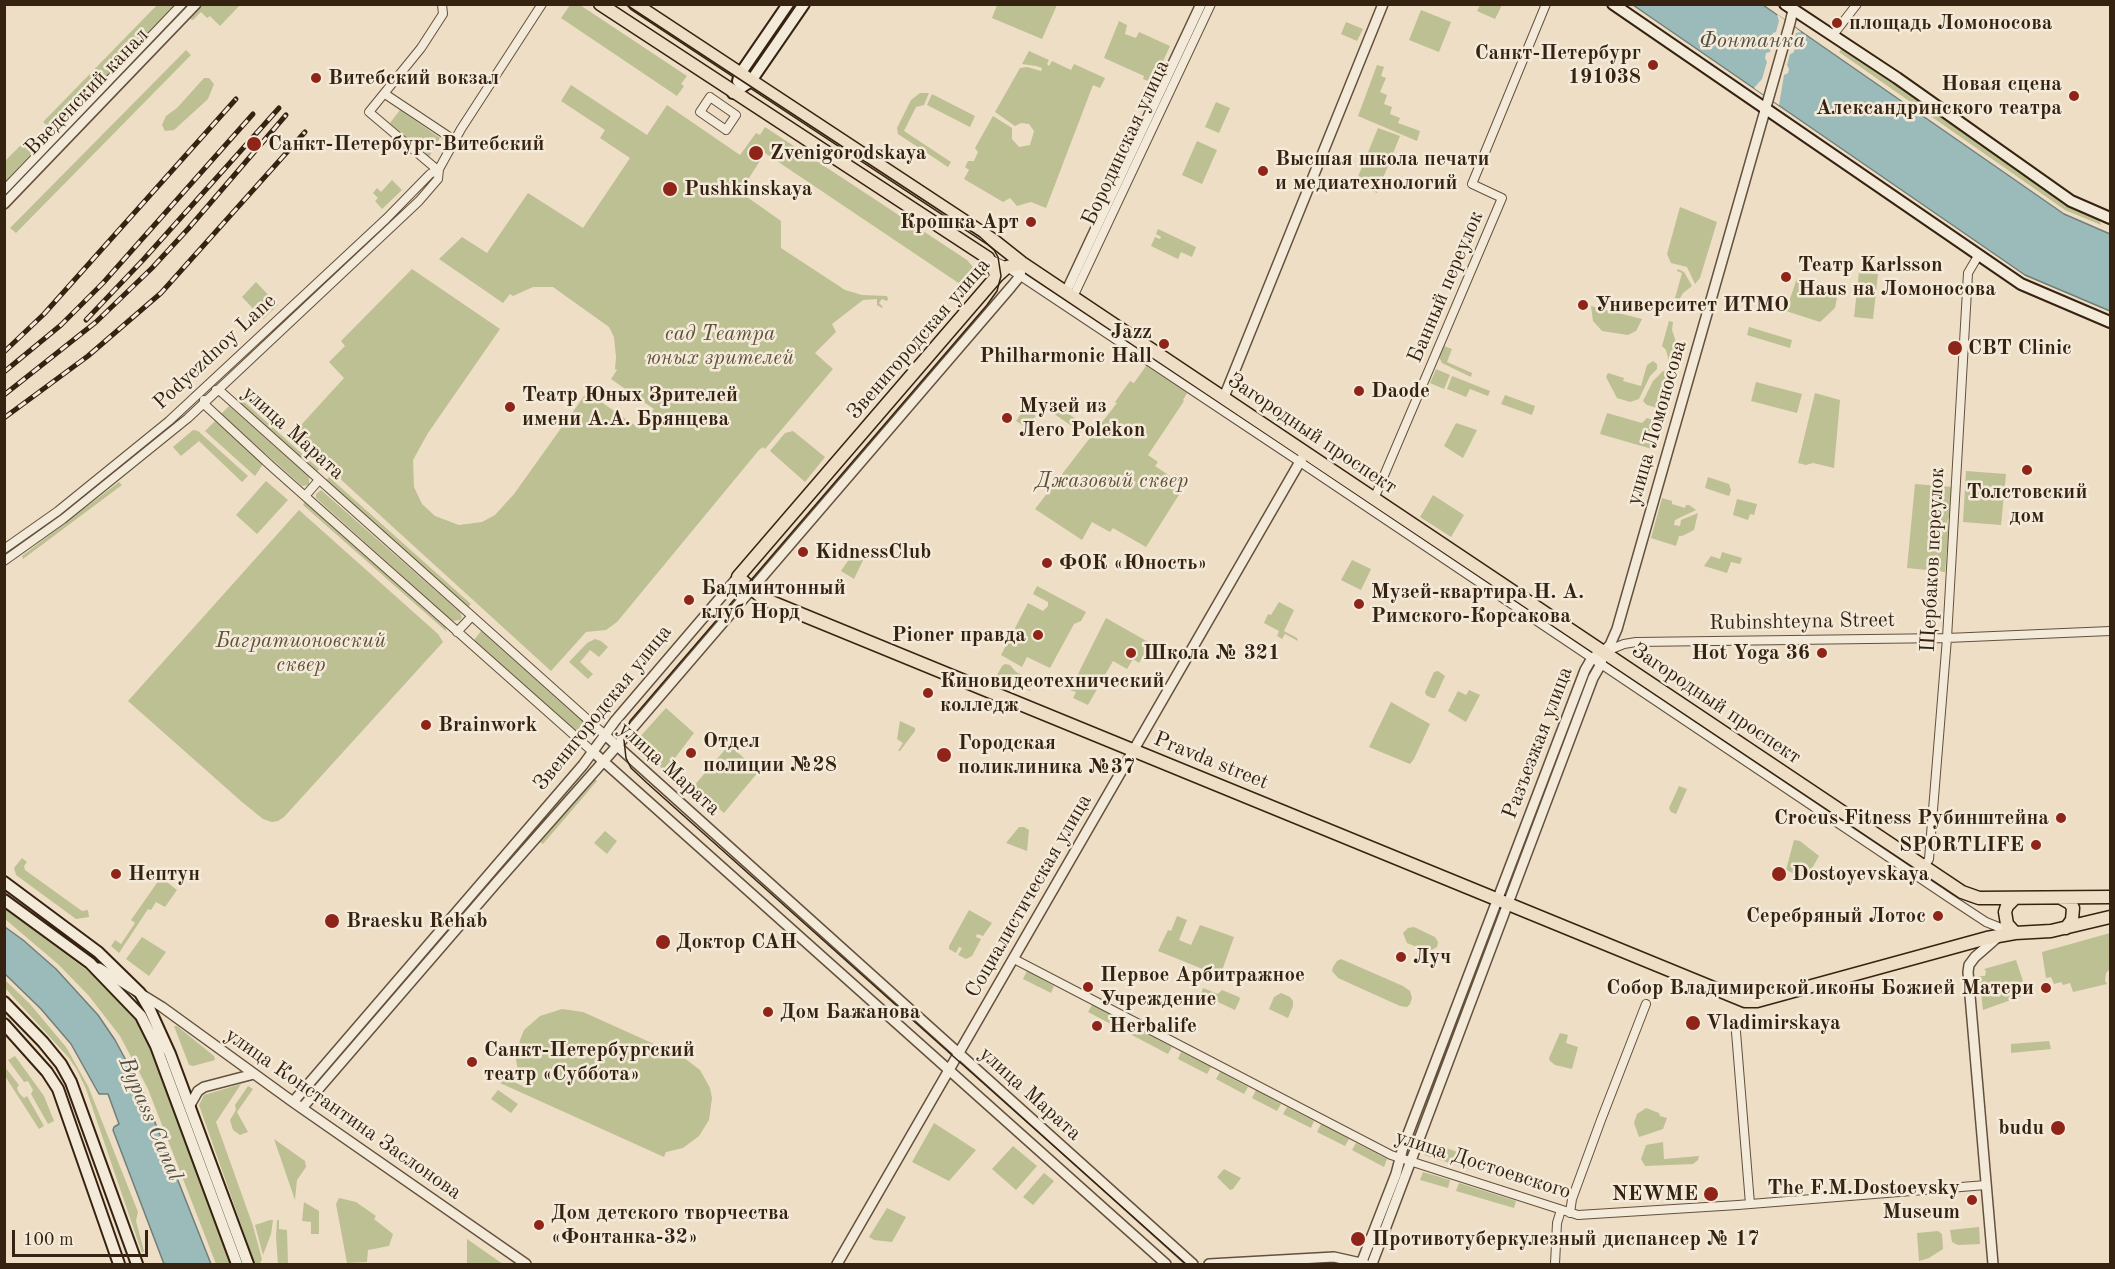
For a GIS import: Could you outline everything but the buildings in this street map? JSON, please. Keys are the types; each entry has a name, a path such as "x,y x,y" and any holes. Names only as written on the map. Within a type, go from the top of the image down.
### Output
{"main road":[{"path":"600,4 988,258 1002,271"},
{"name":"Загородный проспект","path":"635,4 993,240 1021,270 1069,295 1224,397 1303,457 1374,499 1599,658 1924,867 1964,900"},
{"path":"746,77 788,4"},
{"path":"734,93 804,4"},
{"path":"1613,4 1766,102 1978,256 2021,284 2110,322"},
{"path":"1789,6 2071,201 2110,218"},
{"name":"Звенигородская улица","path":"738,577 1002,271 1021,270"},
{"name":"Pravda street","path":"738,577 764,599 1750,1002 1999,936 2066,928 2110,917"},
{"path":"4,882 98,952 140,993 161,1033 190,1105 248,1264"},
{"path":"2061,897 2073,908 2072,920 2066,928"},
{"path":"1964,900 2110,897"},
{"path":"2015,898 2007,906 2005,912 2007,924 2015,933"},
{"path":"4,900 90,963 132,1006 152,1036 237,1264"},
{"path":"4,1002 43,1042 61,1064 71,1082 136,1264"},
{"path":"4,1024 47,1072 58,1089 119,1264"}],"street":[{"name":"Введенский канал","path":"4,190 182,4"},
{"name":"Введенский канал","path":"4,204 196,4"},
{"path":"436,168 369,112 406,68 443,14 442,4"},
{"name":"Podyezdnoy Lane","path":"4,549 58,511 169,421 395,210 436,168 542,4"},
{"name":"Бородинская улица","path":"1069,295 1202,4"},
{"name":"Бородинская улица","path":"1069,295 1211,4"},
{"path":"1224,397 1383,4"},
{"name":"Банный переулок","path":"1374,499 1502,198 1472,184 1546,4"},
{"path":"1833,35 1857,4"},
{"name":"улица Ломоносова","path":"1599,658 1610,645 1617,629 1790,23 1789,6"},
{"path":"724,107 734,93"},
{"path":"385,94 454,140"},
{"path":"710,97 724,107 736,115 726,130 700,112 710,97"},
{"name":"Podyezdnoy Lane","path":"4,561 73,512 204,404 419,201 438,179 436,168"},
{"name":"Щербаков переулок","path":"1924,867 1929,859 1947,638 1968,273 1978,256"},
{"name":"Загородный проспект","path":"1021,270 1964,900"},
{"name":"Звенигородская улица","path":"302,1108 617,746 1021,270"},
{"path":"203,390 204,404"},
{"name":"улица Марата","path":"203,390 219,390 1193,1264"},
{"name":"улица Марата","path":"204,404 1166,1264"},
{"name":"Социалистическая улица","path":"837,1264 1303,457"},
{"path":"305,496 319,480"},
{"name":"Звенигородская улица","path":"293,1102 562,790 604,735 738,577"},
{"path":"458,632 472,616"},
{"name":"Rubinshteyna Street","path":"1599,658 1624,644 1636,642 1947,638 2110,631"},
{"name":"Разъезжая улица","path":"1365,1264 1400,1159 1593,678 1599,658"},
{"path":"1964,900 1986,922 2015,933"},
{"name":"Разъезжая улица","path":"1365,1264 1411,1162 1503,902"},
{"path":"1993,1264 1968,972 1969,965 1975,957 1999,936"},
{"name":"улица Достоевского","path":"1014,959 1400,1159 1570,1213 1592,1215 1986,1185"},
{"name":"улица Константина Заслонова","path":"90,963 140,993 526,1264"},
{"path":"1570,1213 1572,1199 1646,1005"},
{"path":"1736,1032 1750,1204"},
{"path":"190,1105 198,1091 204,1087 254,1074"},
{"path":"1555,1264 1557,1223 1561,1210"},
{"path":"1209,1264 1334,1257 1365,1264"}],"green space":[{"path":"204,4 240,5 220,26 210,16 207,18 201,12 193,20 190,19"},
{"path":"997,4 1057,5 1042,39 992,18"},
{"path":"1480,4 1502,5 1495,19 1477,11"},
{"path":"157,5 175,5 53,131 43,122"},
{"path":"570,5 580,5 687,76 677,96 561,18"},
{"path":"1421,10 1451,22 1439,52 1409,40"},
{"path":"1119,21 1127,25 1125,34 1136,38 1139,32 1170,46 1153,83 1143,79 1144,76 1104,58"},
{"path":"1346,22 1363,29 1357,41 1341,34"},
{"path":"1842,48 2068,206 2099,219 2101,225 2065,210 1839,52"},
{"path":"186,50 191,55 16,233 10,228"},
{"path":"1029,51 1049,60 1047,64 1049,66 1052,61 1071,70 1074,64 1105,78 1100,88 1093,85 1046,208 1031,202 1017,206 1010,198 1003,202 964,179 969,170 965,167 968,161 974,161 978,152 975,148 993,116 1012,128 1012,139 1019,147 1030,145 1034,131 1029,124 1021,123 1015,126 995,112 1020,68 1027,67 1041,71 1042,68 1022,64"},
{"path":"1377,65 1384,67 1381,76 1386,78 1380,92 1387,95 1384,104 1392,107 1390,114 1400,118 1398,123 1420,131 1417,141 1358,116"},
{"path":"204,78 209,78 214,84 208,99 174,130 165,131 162,125 166,116 177,108"},
{"name":"сад Театра юных зрителей","path":"571,85 647,135 667,105 740,155 756,133 760,135 765,127 967,260 973,267 973,272 966,288 765,153 740,192 781,221 781,248 845,290 862,295 887,296 888,299 887,301 882,299 879,303 882,308 877,305 877,299 863,300 832,324 836,332 815,353 833,369 765,449 763,447 759,450 617,622 606,630 586,632 551,671 292,435 344,378 329,362 345,346 341,341 412,269 500,329 428,433 413,460 414,487 422,504 435,516 459,525 482,522 495,515 514,494 587,392 640,429 654,409 611,379 617,370 615,369 614,337 609,327 553,287 533,287 513,296 510,294 503,303 439,259 462,237 487,253 528,193 583,228 630,158 600,138 605,130 561,101"},
{"path":"920,93 929,93 924,105 916,107 904,131 951,162 948,167 898,134 897,128 911,100"},
{"path":"932,94 975,116 970,127 927,105"},
{"path":"1216,102 1230,108 1219,133 1205,127"},
{"path":"400,110 440,138 429,157 390,123"},
{"path":"1378,128 1400,136 1377,193 1355,184"},
{"path":"1197,141 1217,150 1202,184 1182,175"},
{"path":"24,142 34,151 5,182 5,161"},
{"path":"392,180 402,190 382,209 375,201 378,198 373,193 377,188 381,192"},
{"path":"1680,207 1717,222 1700,278 1695,284 1687,267 1671,263 1667,254"},
{"path":"1158,229 1196,247 1192,257 1181,252 1178,259 1151,246 1155,237 1160,239 1161,237 1156,234"},
{"path":"1678,269 1684,272 1692,286 1683,293 1679,300 1675,298 1682,273 1677,271"},
{"path":"1859,272 1878,274 1873,319 1854,317"},
{"path":"1797,278 1816,284 1816,287 1819,288 1819,285 1838,293 1835,308 1820,322 1786,311"},
{"path":"256,282 278,305 263,319 242,297"},
{"path":"1591,306 1642,319 1636,331 1628,335 1602,331 1593,321"},
{"path":"1669,321 1673,322 1672,330 1676,342 1681,347 1676,366 1670,365 1666,350 1662,346"},
{"path":"1749,327 1792,340 1790,348 1747,335"},
{"path":"1444,346 1452,349 1447,362 1472,373 1471,377 1442,363 1439,357"},
{"path":"1653,361 1657,364 1657,369 1650,376 1639,399 1630,402 1617,398 1606,377 1608,373 1624,378 1623,381 1641,386 1647,365"},
{"name":"Джазовый сквер","path":"1146,366 1187,393 1148,455 1158,462 1155,466 1173,478 1176,474 1187,482 1146,547 1113,528 1110,532 1092,522 1082,540 1035,509 1117,403 1115,402 1130,381 1134,383"},
{"path":"1436,369 1450,375 1444,389 1430,383"},
{"path":"1663,371 1672,373 1661,409 1647,405 1643,401 1653,381"},
{"path":"1452,376 1490,391 1488,396 1470,389 1466,397 1447,389"},
{"path":"1756,382 1802,394 1797,413 1751,401"},
{"path":"1815,393 1840,400 1834,468 1813,463 1806,465 1798,463"},
{"path":"1505,395 1535,406 1532,415 1501,404"},
{"path":"240,398 319,469 317,472 238,401"},
{"path":"1052,402 1083,424 1080,428 1076,429 1047,409"},
{"path":"229,406 309,477 309,485 302,486 221,414"},
{"path":"1025,408 1036,416 1033,419 1037,422 1031,430 1016,421"},
{"path":"1607,413 1642,423 1647,418 1660,422 1652,449 1600,434"},
{"path":"215,421 263,464 255,476 205,431"},
{"path":"1456,423 1477,430 1463,458 1444,446"},
{"path":"193,430 198,431 248,476 242,482 199,441 181,456 173,447"},
{"name":"сад Театра юных зрителей","path":"793,431 825,457 805,482 770,451 785,433"},
{"path":"1966,471 2006,474 2001,525 1963,522"},
{"path":"329,477 471,604 468,607 326,480"},
{"path":"1708,477 1729,484 1731,490 1729,496 1705,488"},
{"path":"266,481 288,500 257,534 236,515"},
{"path":"119,482 122,485 23,559 22,556"},
{"path":"1915,484 1952,487 1947,522 1949,527 1945,572 1907,568"},
{"path":"321,490 460,612 462,617 460,620 452,621 316,498 316,494"},
{"path":"1433,495 1464,515 1451,537 1420,517"},
{"path":"1662,498 1685,508 1689,505 1696,510 1675,520 1674,525 1680,526 1681,520 1698,513 1694,530 1679,536 1676,546 1651,538"},
{"path":"1737,499 1757,504 1754,515 1750,514 1748,520 1733,515"},
{"path":"305,502 445,627 447,632 303,505"},
{"name":"Багратионовский сквер","path":"299,510 438,634 443,642 284,817 272,822 263,819 242,802 128,701"},
{"path":"858,546 867,552 854,579 841,571"},
{"path":"1722,552 1742,558 1740,564 1731,562 1727,573 1704,566 1711,556 1720,559"},
{"path":"1352,560 1371,569 1361,590 1341,580"},
{"name":"Pioner правда","path":"1037,586 1086,612 1081,621 1074,624 1050,668 1027,657 1022,667 1001,655 1028,603 1043,611 1048,606 1048,602 1033,594"},
{"path":"1279,602 1294,610 1284,631 1297,638 1298,641 1285,634 1282,639 1277,636 1279,631 1264,623 1268,614 1271,615"},
{"path":"1106,618 1150,643 1139,663 1133,659 1127,669 1113,661 1088,705 1073,698 1076,692 1070,690"},
{"path":"481,631 588,726 580,735 474,640"},
{"path":"595,639 608,647 599,657 590,650 580,662 593,674 588,679 569,662 587,643"},
{"path":"1005,664 1034,680 1030,691 997,675"},
{"path":"1438,671 1445,676 1435,698 1432,698 1425,692 1434,672"},
{"path":"1469,690 1480,695 1466,722 1448,711 1458,691 1466,695"},
{"path":"1391,702 1430,724 1410,764 1369,747"},
{"path":"666,708 694,733 665,771 638,747 637,740"},
{"path":"900,721 915,728 915,731 898,751 903,743 897,739"},
{"path":"729,745 759,771 724,813 693,787"},
{"path":"595,779 597,781 543,844 540,842"},
{"path":"1679,786 1687,789 1676,814 1669,808"},
{"path":"1019,827 1029,830 1027,851 1006,843"},
{"path":"605,831 617,841 607,854 594,843"},
{"path":"1794,840 1800,841 1819,856 1806,879 1786,870"},
{"path":"22,858 27,862 24,866 25,870 82,911 88,910 89,917 76,919 16,875 14,868"},
{"path":"163,879 177,890 165,907 156,902 151,910 148,909 119,953 111,946 115,940 121,944 135,923 131,920 159,880"},
{"path":"5,909 92,974 128,1009 136,1020 151,1048 233,1264 216,1264 148,1089 120,1036 89,996 59,965 5,919"},
{"path":"969,910 992,923 983,936 977,934 976,937 981,939 972,956 966,959 958,955 962,948 959,947 956,953 949,949 949,946"},
{"path":"1177,916 1187,920 1179,940 1191,945 1200,925 1234,937 1220,976 1158,951 1168,930 1171,931"},
{"path":"1414,927 1435,937 1438,942 1437,947 1426,951 1407,943 1403,933 1408,928"},
{"path":"2110,933 2110,969 2106,973 2105,981 2107,984 2073,992 2070,983 2054,984 2051,977 2046,978 2042,952"},
{"path":"142,937 166,952 149,976 126,959"},
{"path":"1341,959 1403,986 1410,991 1412,998 1410,1004 1407,1007 1400,1006 1338,978 1332,971 1337,961"},
{"path":"2016,960 2024,984 2019,986 2022,996 1983,1010 1979,976 1985,976 1984,969"},
{"path":"1027,971 1054,986 1051,993 1023,979"},
{"path":"5,980 30,1004 66,1047 88,1086 138,1212 136,1221 144,1251 142,1253 86,1089 77,1070 69,1058 5,988"},
{"path":"1203,988 1218,994 1222,990 1239,997 1235,1010 1201,994"},
{"path":"1281,993 1293,1001 1288,1018 1269,1009 1274,997"},
{"path":"1092,1005 1172,1047 1168,1054 1088,1012"},
{"path":"562,1009 583,1012 683,1057 700,1070 710,1088 712,1098 709,1120 699,1136 683,1148 666,1152 664,1157 500,1083 503,1077 525,1087 516,1060 524,1030 540,1016"},
{"path":"174,1026 214,1056 215,1060 189,1065"},
{"path":"1560,1033 1568,1035 1566,1043 1578,1047 1572,1069 1555,1065 1549,1058"},
{"path":"2049,1041 2051,1049 2011,1053 2011,1044"},
{"path":"1181,1052 1211,1067 1207,1074 1178,1059"},
{"path":"15,1056 44,1096 54,1121 48,1124 31,1094 33,1090 28,1081 24,1082 8,1060"},
{"path":"4,1066 19,1085 17,1088 19,1093 24,1098 27,1096 44,1126 39,1129 5,1076"},
{"path":"1220,1072 1248,1087 1244,1094 1216,1079"},
{"path":"241,1084 216,1122 253,1226 262,1259 260,1264 255,1264 199,1105 204,1095"},
{"path":"248,1086 253,1089 237,1112 248,1132 240,1135 233,1130 230,1120 236,1110 235,1105"},
{"path":"498,1090 518,1104 511,1113 491,1099"},
{"path":"1256,1090 1281,1104 1277,1111 1252,1098"},
{"path":"1287,1107 1314,1121 1311,1128 1283,1114"},
{"path":"1646,1108 1667,1118 1663,1129 1639,1137 1634,1123 1637,1114"},
{"path":"934,1123 976,1150 949,1181 912,1162"},
{"path":"1321,1124 1349,1139 1345,1146 1317,1132"},
{"path":"274,1139 305,1161 306,1167 297,1180 295,1200"},
{"path":"1428,1141 1457,1152 1456,1157 1473,1163 1472,1170 1424,1155"},
{"path":"1663,1142 1664,1159 1699,1156 1698,1160 1693,1164 1645,1166 1641,1159 1646,1145"},
{"path":"1356,1143 1387,1159 1384,1167 1352,1150"},
{"path":"1013,1146 1037,1166 1016,1190 992,1169"},
{"path":"1224,1169 1241,1178 1233,1189 1230,1190 1217,1177"},
{"path":"1423,1172 1450,1180 1448,1188 1420,1180"},
{"path":"1044,1173 1054,1181 1033,1205 1023,1197"},
{"path":"1459,1183 1516,1201 1514,1208 1456,1191"},
{"path":"339,1198 356,1202 376,1216 374,1219 393,1234 389,1246 368,1250 367,1262 347,1263 336,1204"},
{"path":"304,1202 319,1211 319,1234 311,1234 311,1222 302,1221"},
{"path":"887,1208 906,1217 892,1242 874,1240 869,1237"},
{"path":"273,1220 271,1234 263,1255 255,1225"},
{"path":"277,1220 279,1220 279,1229 287,1230 288,1264 278,1264"},
{"path":"1979,1227 1980,1244 1958,1245 1952,1242 1950,1230"},
{"path":"1938,1231 1942,1234 1943,1249 1919,1261 1917,1233"},
{"path":"467,1239 500,1262 504,1264 467,1264"}],"water":[{"name":"Фонтанка","path":"1633,5 1763,5 2064,214 2110,234 2110,311 2025,275"},
{"name":"Bypass Canal","path":"5,927 56,969 98,1015 115,1040 143,1092 211,1264 164,1264 113,1130 119,1124 108,1094 99,1094 71,1044 41,1009 5,974"}],"pier":[{"path":"1777,14 1801,32 1796,33 1793,46 1795,49 1790,54 1787,65 1788,73 1784,75 1779,105 1754,88 1762,79 1767,62 1766,53 1770,52 1773,42 1771,38 1776,32 1779,21"}],"tram line":[{"path":"625,4 980,237 998,257 1001,276 997,291 987,305 630,721 624,740 626,758 631,768 647,783 1186,1264"}],"railway":[{"path":"4,352 44,314 236,99"},
{"path":"86,320 279,108"},
{"path":"4,372 61,325 103,283 253,114"},
{"path":"4,395 96,322 152,268 286,115"},
{"path":"4,418 88,356 161,293 305,132"}],"place":[{"name":"площадь Ломоносова","path":"1837,23"},
{"name":"Санкт-Петербург 191038","path":"1653,65"},
{"name":"Витебский вокзал","path":"316,78"},
{"name":"Новая сцена Александринского театра","path":"2074,96"},
{"name":"Санкт-Петербург-Витебский","path":"254,144"},
{"name":"Zvenigorodskaya","path":"756,153"},
{"name":"Высшая школа печати и медиатехнологий","path":"1263,171"},
{"name":"Pushkinskaya","path":"670,189"},
{"name":"Крошка Арт","path":"1031,222"},
{"name":"Театр Karlsson Haus на Ломоносова","path":"1786,277"},
{"name":"Университет ИТМО","path":"1583,305"},
{"name":"Jazz Philharmonic Hall","path":"1164,344"},
{"name":"CBT Clinic","path":"1955,348"},
{"name":"Daode","path":"1359,391"},
{"name":"Театр Юных Зрителей имени А.А. Брянцева","path":"510,407"},
{"name":"Музей из Лего Polekon","path":"1007,418"},
{"name":"Толстовский дом","path":"2027,470"},
{"name":"KidnessClub","path":"803,552"},
{"name":"ФОК «Юность»","path":"1047,563"},
{"name":"Бадминтонный клуб Норд","path":"689,600"},
{"name":"Музей-квартира Н. А. Римского-Корсакова","path":"1359,604"},
{"name":"Pioner правда","path":"1038,635"},
{"name":"Школа № 321","path":"1131,653"},
{"name":"Hot Yoga 36","path":"1822,653"},
{"name":"Киновидеотехнический колледж","path":"928,693"},
{"name":"Brainwork","path":"426,725"},
{"name":"Отдел полиции №28","path":"691,753"},
{"name":"Городская поликлиника №37","path":"944,755"},
{"name":"Crocus Fitness Рубинштейна","path":"2061,818"},
{"name":"SPORTLIFE","path":"2036,845"},
{"name":"Нептун","path":"116,874"},
{"name":"Dostoyevskaya","path":"1779,874"},
{"name":"Серебряный Лотос","path":"1938,916"},
{"name":"Braesku Rehab","path":"332,921"},
{"name":"Доктор САН","path":"663,942"},
{"name":"Луч","path":"1401,957"},
{"name":"Первое Арбитражное Учреждение","path":"1088,987"},
{"name":"Собор Владимирской иконы Божией Матери","path":"2046,988"},
{"name":"Дом Бажанова","path":"768,1012"},
{"name":"Vladimirskaya","path":"1693,1023"},
{"name":"Herbalife","path":"1097,1026"},
{"name":"Санкт-Петербургский театр «Суббота»","path":"472,1062"},
{"name":"budu","path":"2058,1128"},
{"name":"NEWME","path":"1711,1194"},
{"name":"The F.M.Dostoevsky Museum","path":"1972,1200"},
{"name":"Дом детского творчества «Фонтанка-32»","path":"539,1225"},
{"name":"Противотуберкулезный диспансер № 17","path":"1358,1239"}]}
